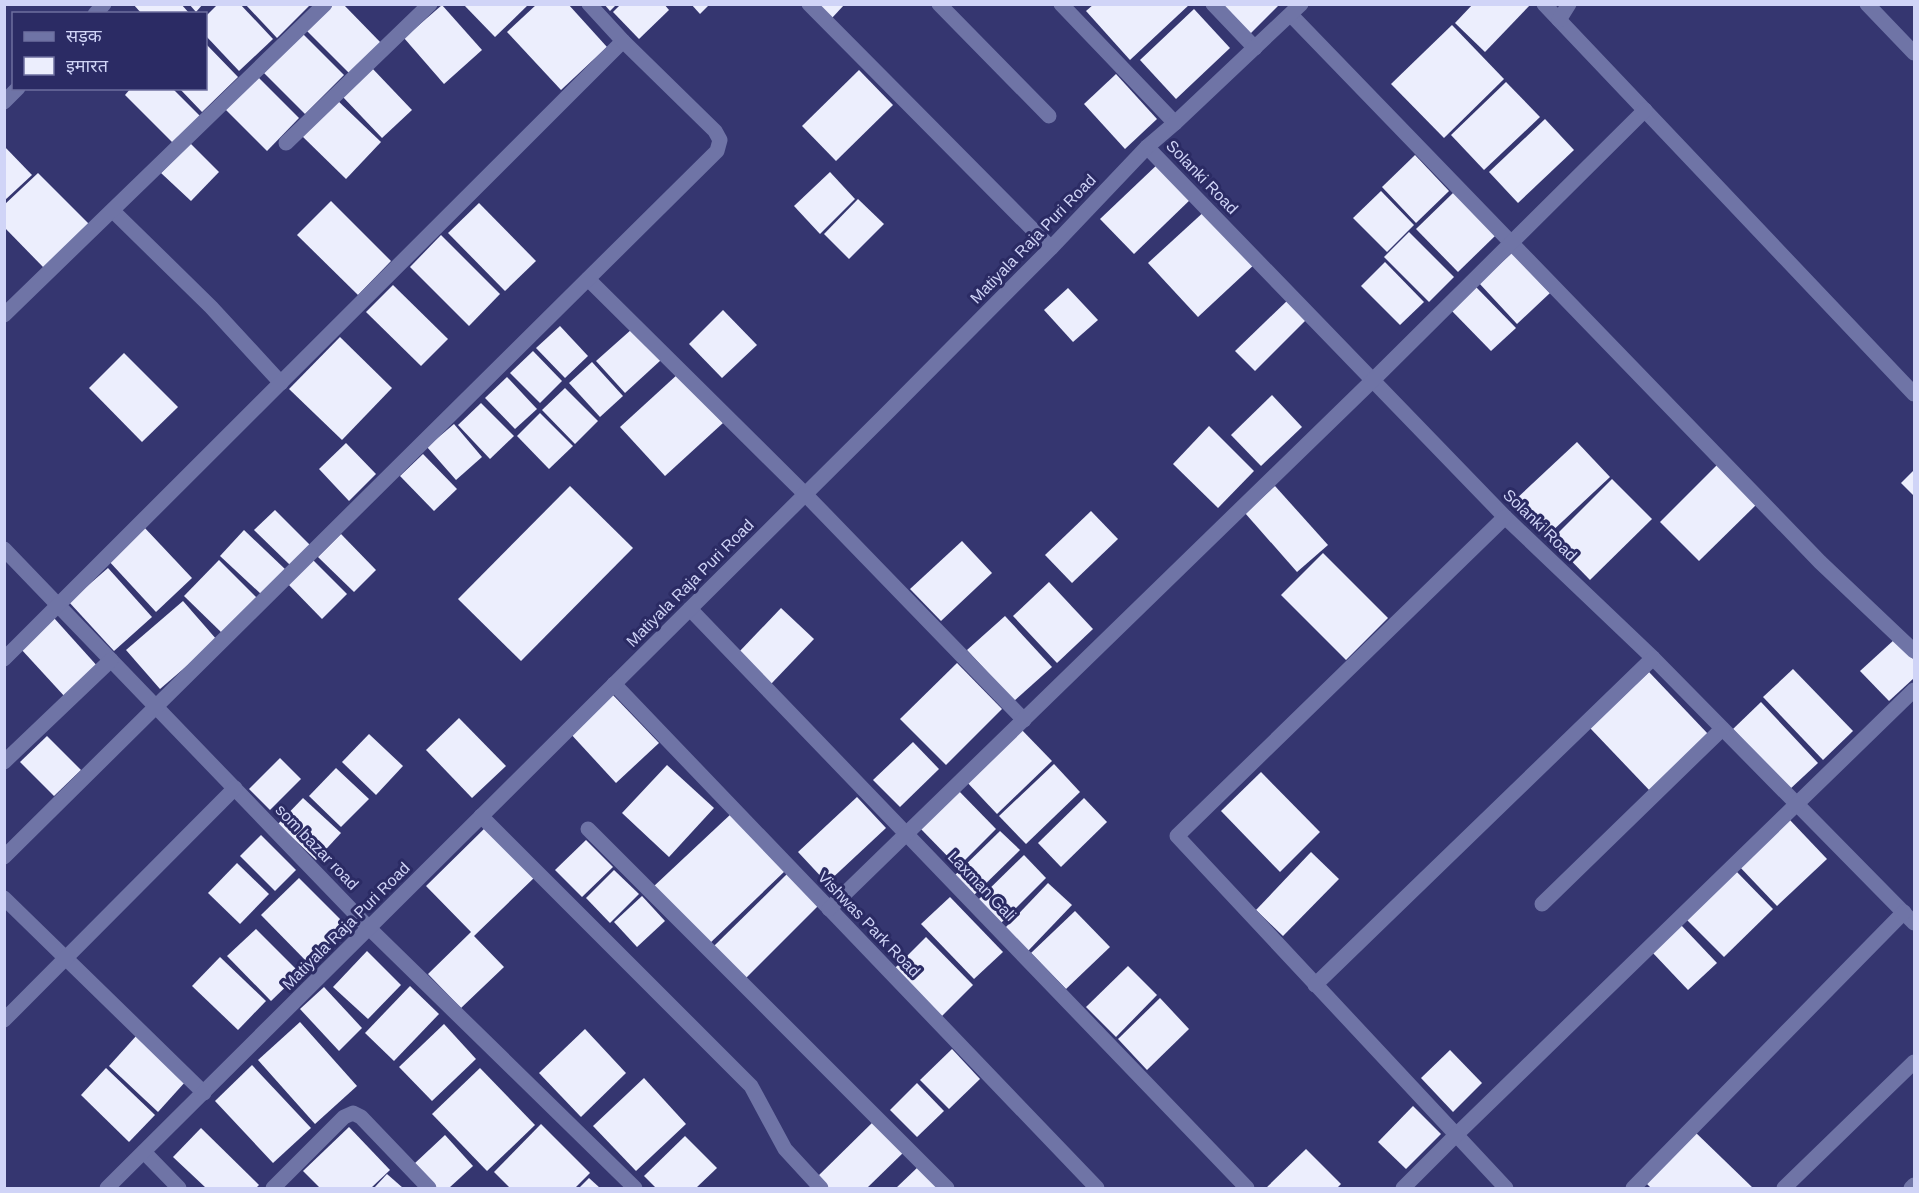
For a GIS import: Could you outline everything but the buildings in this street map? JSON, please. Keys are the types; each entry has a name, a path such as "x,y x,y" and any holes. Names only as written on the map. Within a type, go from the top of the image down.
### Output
{"street":[{"path":"4,315 326,4"},
{"path":"286,143 430,4"},
{"path":"4,857 717,151 720,140 715,130 623,41 589,4"},
{"path":"809,4 1051,248"},
{"path":"939,4 1049,116"},
{"path":"1061,4 1175,123"},
{"path":"1213,4 1255,48"},
{"path":"1544,4 1914,394"},
{"path":"1559,20 1569,4"},
{"path":"1867,4 1914,53"},
{"path":"1296,10 1511,243 1820,562 1914,651"},
{"name":"Matiyala Raja Puri Road","path":"107,1188 1051,248 1147,147 1296,10"},
{"path":"4,659 623,41"},
{"path":"4,102 16,90"},
{"path":"829,909 1373,380 1645,110"},
{"name":"Solanki Road","path":"1147,147 1505,517 1653,658 1910,917"},
{"path":"112,211 212,307 281,383"},
{"path":"588,279 805,494 1024,720"},
{"path":"1505,517 1177,837 1506,1188"},
{"name":"som bazar road","path":"4,549 369,928 635,1188"},
{"name":"Laxman Gali","path":"690,609 1247,1188"},
{"path":"1315,985 1653,658"},
{"path":"4,762 111,660"},
{"name":"Vishwas Park Road","path":"614,684 1097,1188"},
{"path":"1403,1188 1914,690"},
{"path":"1542,904 1722,729"},
{"path":"4,1020 235,788"},
{"path":"481,816 751,1086 785,1149 821,1188"},
{"path":"588,829 947,1188"},
{"path":"4,898 204,1093"},
{"path":"1633,1188 1910,917"},
{"path":"1784,1188 1914,1062"},
{"path":"273,1188 344,1117 353,1113 361,1116 429,1188"},
{"path":"144,1152 179,1188"},
{"path":"1911,1188 1914,1185"}]}
